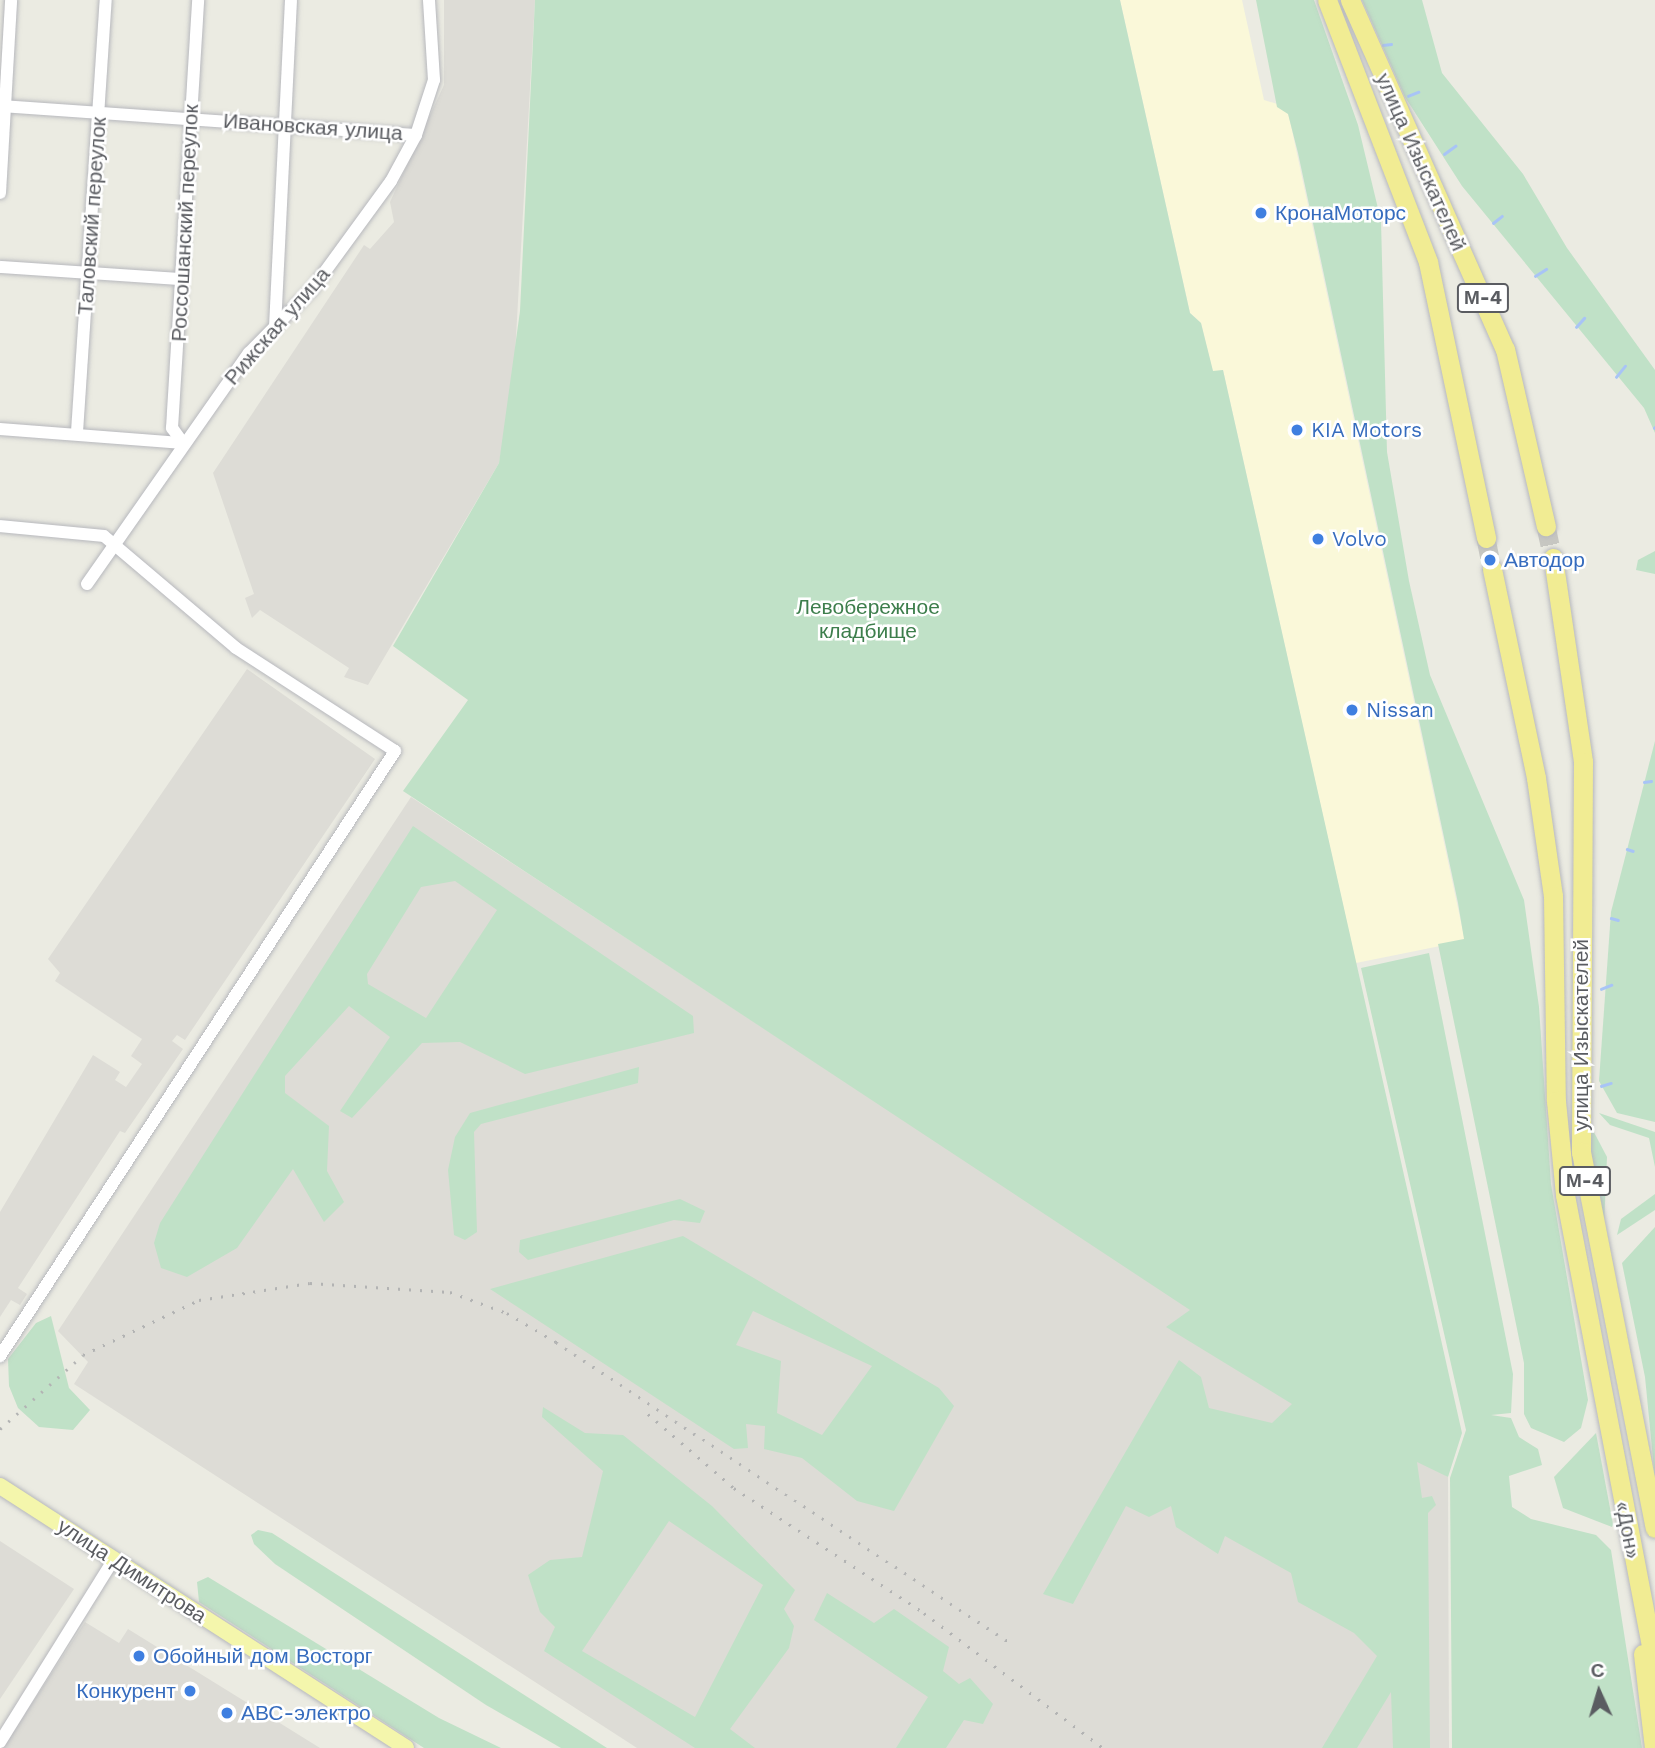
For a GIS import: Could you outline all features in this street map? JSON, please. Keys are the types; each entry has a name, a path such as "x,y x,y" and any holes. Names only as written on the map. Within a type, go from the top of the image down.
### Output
{"highway":[{"name":"улица Изыскателей","path":"1326,0 1428,262 1486,538"},
{"name":"улица Изыскателей","path":"1350,0 1505,349 1546,526"},
{"name":"улица Изыскателей","path":"1552,558 1584,795 1577,1001 1581,1152 1650,1508"},
{"name":"улица Изыскателей","path":"1492,569 1549,867 1561,1168 1609,1432"},
{"path":"1609,1432 1655,1621"},
{"path":"1609,1432 1654,1748"},
{"name":"«Дон»","path":"1609,1432 1655,1669"},
{"name":"М-4","path":"1650,1508 1655,1528"},
{"path":"1650,1508 1655,1540"}],"main road":[{"name":"улица Димитрова","path":"0,1486 388,1748"},
{"name":"улица Димитрова","path":"0,1497 112,1563 406,1748"}],"street":[{"path":"0,193 11,0"},
{"name":"Таловский переулок","path":"78,432 106,0"},
{"name":"Россошанский переулок","path":"183,443 172,428 198,0"},
{"path":"275,327 291,0"},
{"name":"Рижская улица","path":"87,584 183,443 275,327 354,234 416,135 434,80 429,0"},
{"name":"Ивановская улица","path":"3,106 191,119 287,122 416,135"},
{"path":"0,267 181,279"},
{"path":"0,429 78,432 183,443"},
{"path":"0,526 94,532 114,542 236,648 395,751 0,1356"},
{"path":"0,1742 112,1563"}],"shaded area":[{"path":"444,0 535,0 513,390 499,463 368,685 344,677 349,668 260,610 252,618 245,598 254,594 213,473 364,245 370,249 394,222 390,202 444,85"},
{"path":"1120,0 1242,0 1264,100 1287,107 1465,941 1356,963 1223,370 1213,372 1201,323 1190,313"},
{"path":"247,669 375,759 185,1040 177,1035 172,1041 183,1049 125,1133 120,1131 18,1288 27,1294 20,1305 11,1300 0,1317 0,1212 93,1055 120,1072 115,1080 126,1087 142,1064 131,1056 142,1039 55,981 60,973 48,959"},
{"path":"411,797 1448,1477 1449,1748 637,1748 74,1384 88,1362 58,1331"},
{"path":"0,1541 74,1589 0,1699"},
{"path":"85,1622 119,1643 128,1629 320,1748 3,1748"}],"green space":[{"name":"Левобережное кладбище","path":"535,0 1120,0 1190,313 1201,323 1213,371 1223,370 1462,1433 1448,1477 1417,1462 1422,1498 1432,1496 1436,1505 1428,1513 1430,1748 1393,1748 1391,1692 1357,1748 1322,1748 1377,1656 1354,1633 1298,1602 1291,1573 1225,1536 1218,1554 1176,1527 1171,1506 1149,1517 1126,1506 1073,1604 1043,1594 1179,1360 1201,1377 1209,1408 1272,1423 1292,1404 1166,1327 1190,1310 403,791 468,700 393,646 499,463 520,311"},
{"path":"1256,0 1314,0 1358,125 1381,221 1387,452 1409,581 1430,675 1524,900 1539,1007 1551,1184 1588,1400 1581,1428 1564,1442 1531,1428 1524,1414 1524,1363 1438,944 1464,939 1458,903 1298,153 1288,114 1277,107"},
{"path":"1362,0 1422,0 1442,73 1523,174 1567,248 1655,370 1655,433 1644,408 1462,186 1405,97"},
{"path":"1655,551 1655,574 1636,570 1638,560"},
{"path":"1655,741 1655,1122 1617,1113 1599,1081 1611,912"},
{"path":"413,826 693,1016 694,1033 525,1074 460,1042 422,1043 352,1118 340,1111 390,1037 349,1006 285,1076 285,1093 329,1126 327,1171 344,1202 324,1222 293,1169 237,1248 187,1277 161,1268 154,1243 160,1223","holes":["455,881 497,910 426,1018 368,984 367,974 421,887"]},
{"path":"1429,953 1513,1374 1511,1413 1491,1415 1511,1418 1519,1437 1538,1449 1542,1465 1509,1476 1512,1507 1531,1519 1596,1535 1611,1550 1642,1748 1452,1748 1450,1478 1466,1430 1361,968"},
{"path":"639,1067 638,1083 481,1124 474,1132 477,1232 465,1240 454,1235 448,1170 455,1137 470,1113"},
{"path":"1599,1113 1655,1132 1655,1167 1649,1138 1610,1125"},
{"path":"1587,1119 1607,1157 1604,1225 1593,1186"},
{"path":"1655,1194 1655,1210 1617,1235 1621,1219"},
{"path":"680,1199 705,1211 700,1223 674,1220 528,1260 519,1252 520,1240"},
{"path":"1655,1227 1655,1479 1645,1377 1622,1263"},
{"path":"683,1236 939,1388 954,1406 894,1511 857,1501 802,1458 764,1449 765,1426 746,1424 748,1448 734,1449 490,1289","holes":["753,1311 872,1366 822,1435 777,1413 781,1361 736,1345"]},
{"path":"51,1316 69,1388 90,1410 73,1430 39,1427 18,1408 9,1386 8,1359 36,1323"},
{"path":"543,1407 585,1433 623,1435 712,1506 795,1590 784,1609 794,1626 789,1648 730,1729 755,1748 695,1748 544,1651 555,1627 540,1612 528,1575 550,1560 582,1557 603,1471 542,1417","holes":["669,1521 763,1585 695,1717 582,1651"]},
{"path":"1596,1433 1612,1527 1563,1508 1554,1477"},
{"path":"258,1530 272,1533 607,1748 561,1748 486,1705 275,1564 254,1544 251,1535"},
{"path":"208,1577 439,1718 501,1748 424,1748 199,1602 197,1582"},
{"path":"827,1593 874,1623 894,1609 949,1647 943,1671 959,1684 970,1678 993,1704 983,1724 964,1720 946,1748 896,1748 928,1697 814,1620"}],"waterway":[{"path":"1383,45 1391,44"},
{"path":"1408,96 1418,92"},
{"path":"1444,154 1455,146"},
{"path":"1493,223 1502,216"},
{"path":"1535,276 1546,269"},
{"path":"1576,327 1584,318"},
{"path":"1616,377 1625,366"},
{"path":"1644,782 1651,781"},
{"path":"1627,849 1633,851"},
{"path":"1611,918 1618,920"},
{"path":"1601,989 1611,985"},
{"path":"1601,1086 1611,1083"}],"tunnel":[{"path":"1546,526 1553,558"},
{"path":"1486,538 1492,569"}],"railway":[{"path":"0,1429 83,1355 199,1300 310,1283 450,1292 507,1313 556,1342 1007,1641"},
{"path":"648,1414 734,1488 924,1613 1103,1748"}],"place":[{"name":"КронаМоторс","path":"1261,213"},
{"name":"KIA Motors","path":"1297,430"},
{"name":"Volvo","path":"1318,539"},
{"name":"Автодор","path":"1490,560"},
{"name":"Nissan","path":"1352,710"},
{"name":"Обойный дом Восторг","path":"139,1656"},
{"name":"Конкурент","path":"190,1691"},
{"name":"АВС-электро","path":"227,1713"}]}
